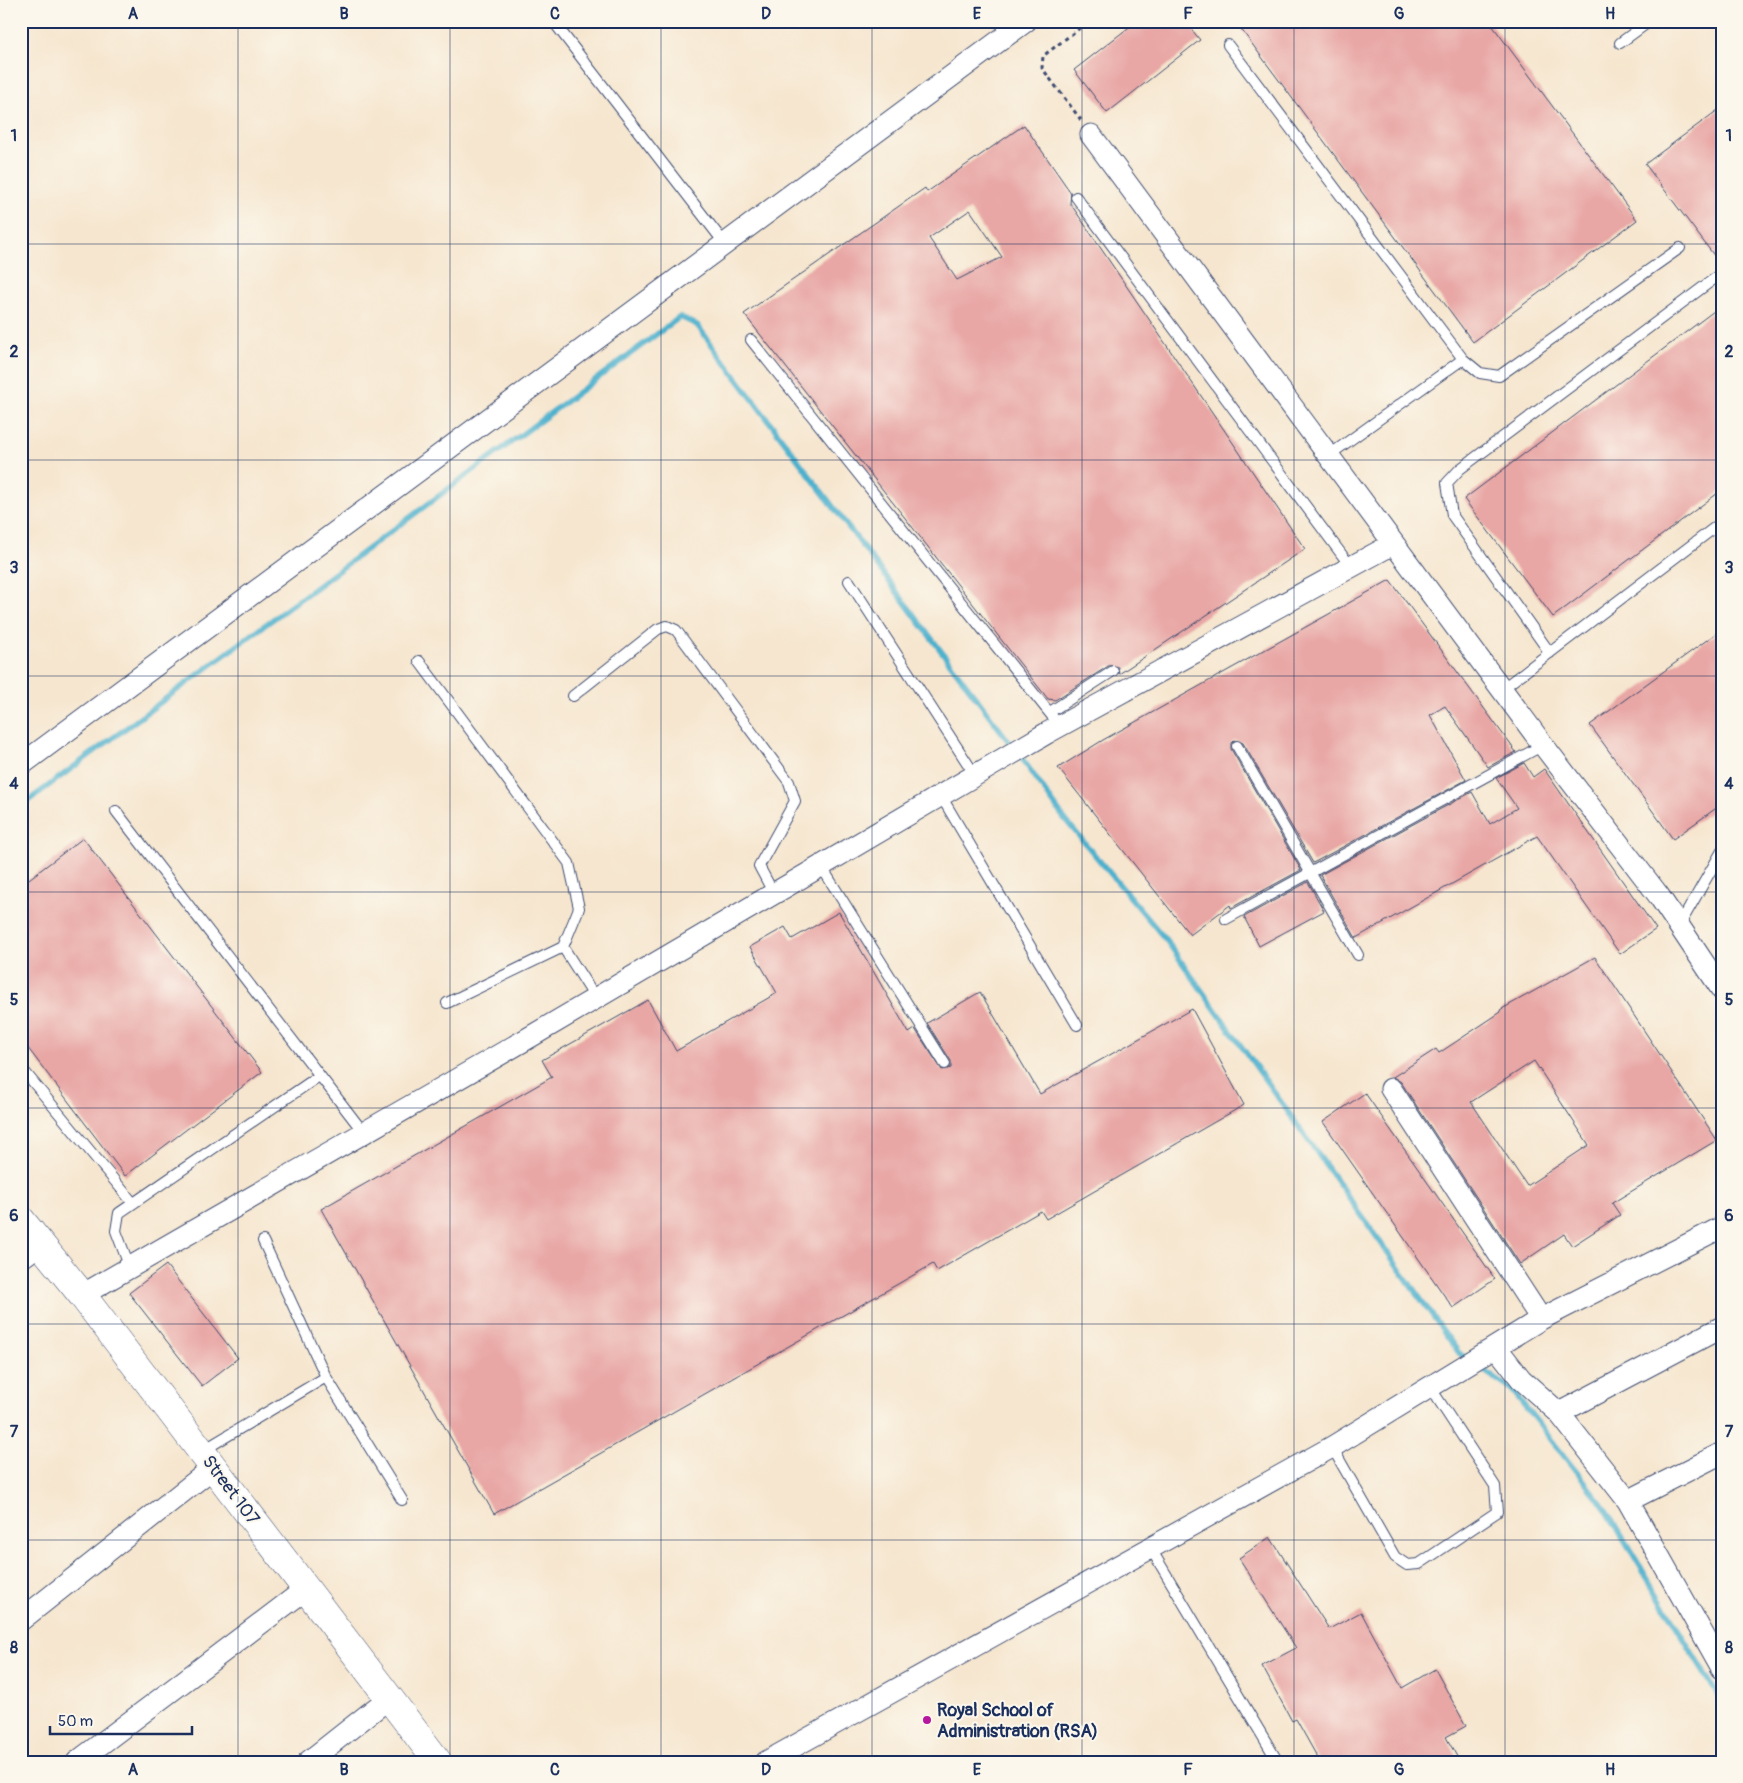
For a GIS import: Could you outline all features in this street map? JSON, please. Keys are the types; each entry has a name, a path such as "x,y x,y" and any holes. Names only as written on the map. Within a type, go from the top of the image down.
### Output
{"street":[{"path":"21,764 725,244 1004,28 1026,21"},
{"path":"1091,134 1393,544 1543,745 1659,896 1722,990"},
{"path":"82,1295 596,999 980,772 1052,724 1393,544"},
{"path":"1391,1089 1541,1319"},
{"name":"Street 107","path":"21,1220 31,1251 82,1295 438,1762"},
{"path":"766,1762 1332,1447 1541,1319 1722,1227"},
{"path":"1559,1413 1722,1327"},
{"path":"1491,1349 1559,1413 1628,1501 1722,1668"},
{"path":"1628,1501 1722,1453"},
{"path":"21,1620 207,1459"},
{"path":"77,1762 306,1589"},
{"path":"308,1762 390,1698"}],"lane":[{"path":"553,21 725,244"},
{"path":"1620,43 1650,21"},
{"path":"1228,45 1463,359 1480,373 1499,376 1680,248"},
{"path":"1076,197 1351,567"},
{"path":"1550,653 1452,515 1447,483 1460,469 1722,273"},
{"path":"751,340 1052,724 1112,671"},
{"path":"1328,456 1463,359"},
{"path":"1502,688 1722,522"},
{"path":"849,581 980,772"},
{"path":"573,696 658,629 667,626 676,630 789,782 795,801 759,866 774,894"},
{"path":"419,661 570,863 578,908 563,947 447,1003"},
{"path":"1226,919 1543,745"},
{"path":"1237,746 1312,872 1358,955"},
{"path":"940,796 1077,1025"},
{"path":"116,811 364,1133"},
{"path":"1680,926 1722,851"},
{"path":"821,866 945,1064"},
{"path":"563,947 596,999"},
{"path":"22,1070 133,1203"},
{"path":"130,1268 116,1231 119,1212 319,1076"},
{"path":"263,1241 326,1377 402,1500"},
{"path":"207,1459 326,1377"},
{"path":"1332,1447 1395,1557 1407,1565 1419,1564 1497,1512 1495,1486 1430,1387"},
{"path":"1151,1549 1278,1762"}],"path":[{"path":"1089,21 1044,56 1042,68 1091,134"}],"building":[{"path":"1137,21 1185,21 1200,40 1107,113 1074,70"},
{"path":"1235,21 1489,21 1637,220 1473,342"},
{"path":"1722,107 1722,266 1645,164"},
{"path":"1024,125 1071,193 1070,203 1305,549 1119,674 1118,667 1110,665 1055,700 1048,699 744,314 925,188 927,192","holes":["970,210 1002,257 957,280 929,238"]},
{"path":"1722,305 1722,490 1553,617 1464,499"},
{"path":"1390,580 1516,752 1488,767 1445,706 1430,715 1466,780 1313,863 1243,743 1234,740 1231,743 1231,749 1301,870 1231,908 1230,905 1190,935 1058,768 1103,740"},
{"path":"1722,629 1722,804 1673,839 1590,725"},
{"path":"1524,763 1533,777 1544,769 1656,929 1620,954 1537,836 1356,938 1320,875 1472,792 1490,824 1517,808 1496,778"},
{"path":"83,838 262,1072 125,1176 21,1039 21,885"},
{"path":"1308,882 1324,911 1259,946 1244,917"},
{"path":"839,912 909,1033 915,1029 942,1070 951,1068 951,1061 927,1023 980,992 1040,1094 1192,1009 1244,1105 1046,1219 1041,1211 937,1271 933,1264 494,1514 321,1209 552,1077 542,1060 648,1000 676,1051 777,993 750,947 785,927 792,939"},
{"path":"1595,957 1717,1140 1612,1203 1620,1215 1572,1246 1564,1234 1520,1264 1401,1082 1393,1077 1436,1049 1439,1053 1501,1012 1500,1010","holes":["1534,1061 1589,1145 1527,1186 1471,1102"]},
{"path":"1365,1093 1495,1279 1453,1308 1323,1122"},
{"path":"166,1265 238,1358 202,1386 129,1293"},
{"path":"1270,1537 1329,1629 1361,1612 1402,1688 1435,1669 1466,1726 1446,1737 1460,1762 1320,1762 1296,1719 1292,1721 1262,1666 1296,1648 1239,1558"}],"waterway":[{"path":"21,806 680,317 697,325 1013,747"},
{"path":"1019,754 1063,817 1166,940 1459,1353 1467,1359"},
{"path":"1474,1364 1512,1390 1605,1508 1722,1702"}],"place":[{"name":"Royal School of Administration (RSA)","path":"927,1720"}]}
